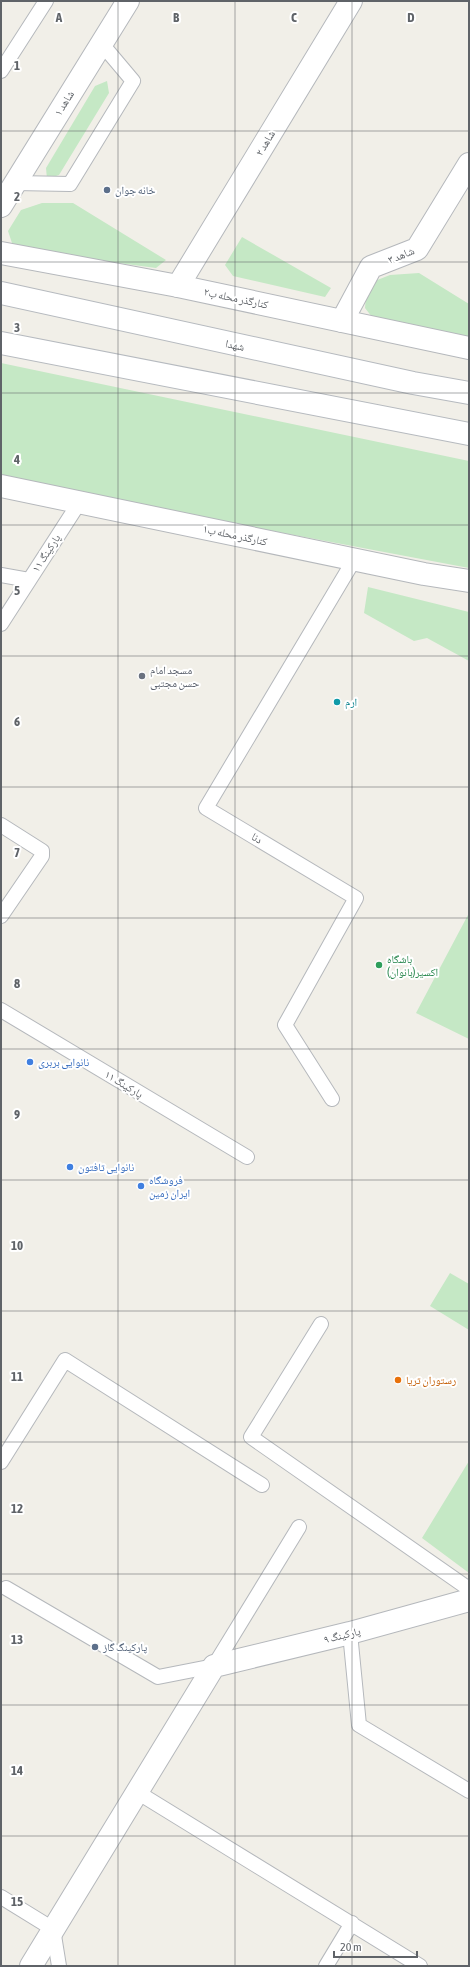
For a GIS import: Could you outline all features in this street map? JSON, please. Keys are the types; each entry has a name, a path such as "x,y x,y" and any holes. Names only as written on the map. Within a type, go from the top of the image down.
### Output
{"street":[{"name":"شاهد ۱","path":"1,206 128,1"},
{"name":"شاهد ۲","path":"178,286 351,1"},
{"name":"شاهد ۳","path":"342,321 371,267 418,249 469,164"},
{"name":"کنارگذر محله ب۲","path":"1,253 178,286 469,348"},
{"name":"شهدا","path":"1,293 413,383 469,393"},
{"path":"1,343 469,434"},
{"name":"کنارگذر محله ب۱","path":"1,486 354,560 469,582"},
{"name":"پارکینگ ۹","path":"214,1666 350,1633 469,1600"},
{"path":"31,1966 214,1666"}],"lane":[{"path":"1,71 46,1"},
{"path":"15,183 70,184 129,88 133,81 101,43"},
{"name":"پارکینگ ۱۱","path":"1,624 79,503"},
{"name":"دنا","path":"332,1099 285,1025 356,898 206,808 354,560"},
{"path":"1,575 29,580"},
{"path":"1,825 42,851 42,856 1,916"},
{"name":"پارکینگ ۱۱","path":"1,1010 247,1157"},
{"path":"321,1324 251,1436 469,1589"},
{"path":"1,1462 65,1360 262,1485"},
{"path":"6,1588 158,1677 214,1666 299,1527"},
{"path":"350,1633 359,1725 469,1791"},
{"path":"137,1792 420,1966"},
{"path":"1,1897 53,1930 59,1966"},
{"path":"326,1966 352,1923"}],"green space":[{"path":"107,81 109,93 59,175 47,179 46,168 95,86"},
{"path":"42,203 73,203 166,260 156,268 14,249 8,231 21,210"},
{"path":"242,237 331,288 325,297 233,276 225,265"},
{"path":"419,273 469,304 469,340 372,317 365,308 367,284 390,275"},
{"path":"1,363 469,461 469,568 77,494 1,475"},
{"path":"368,587 469,612 469,661 427,638 414,641 364,613"},
{"path":"469,913 469,1039 416,1013"},
{"path":"450,1273 469,1284 469,1330 430,1306"},
{"path":"469,1461 469,1573 422,1538"}],"place":[{"name":"خانه جوان","path":"107,190"},
{"name":"مسجد امام حسن مجتبی","path":"142,676"},
{"name":"ارم","path":"337,702"},
{"name":"باشگاه اکسیر(بانوان)","path":"379,965"},
{"name":"نانوایی بربری","path":"30,1062"},
{"name":"نانوایی تافتون","path":"70,1167"},
{"name":"فروشگاه ایران زمین","path":"141,1186"},
{"name":"رستوران تریا","path":"398,1380"},
{"name":"پارکینگ گاز","path":"95,1647"}]}
